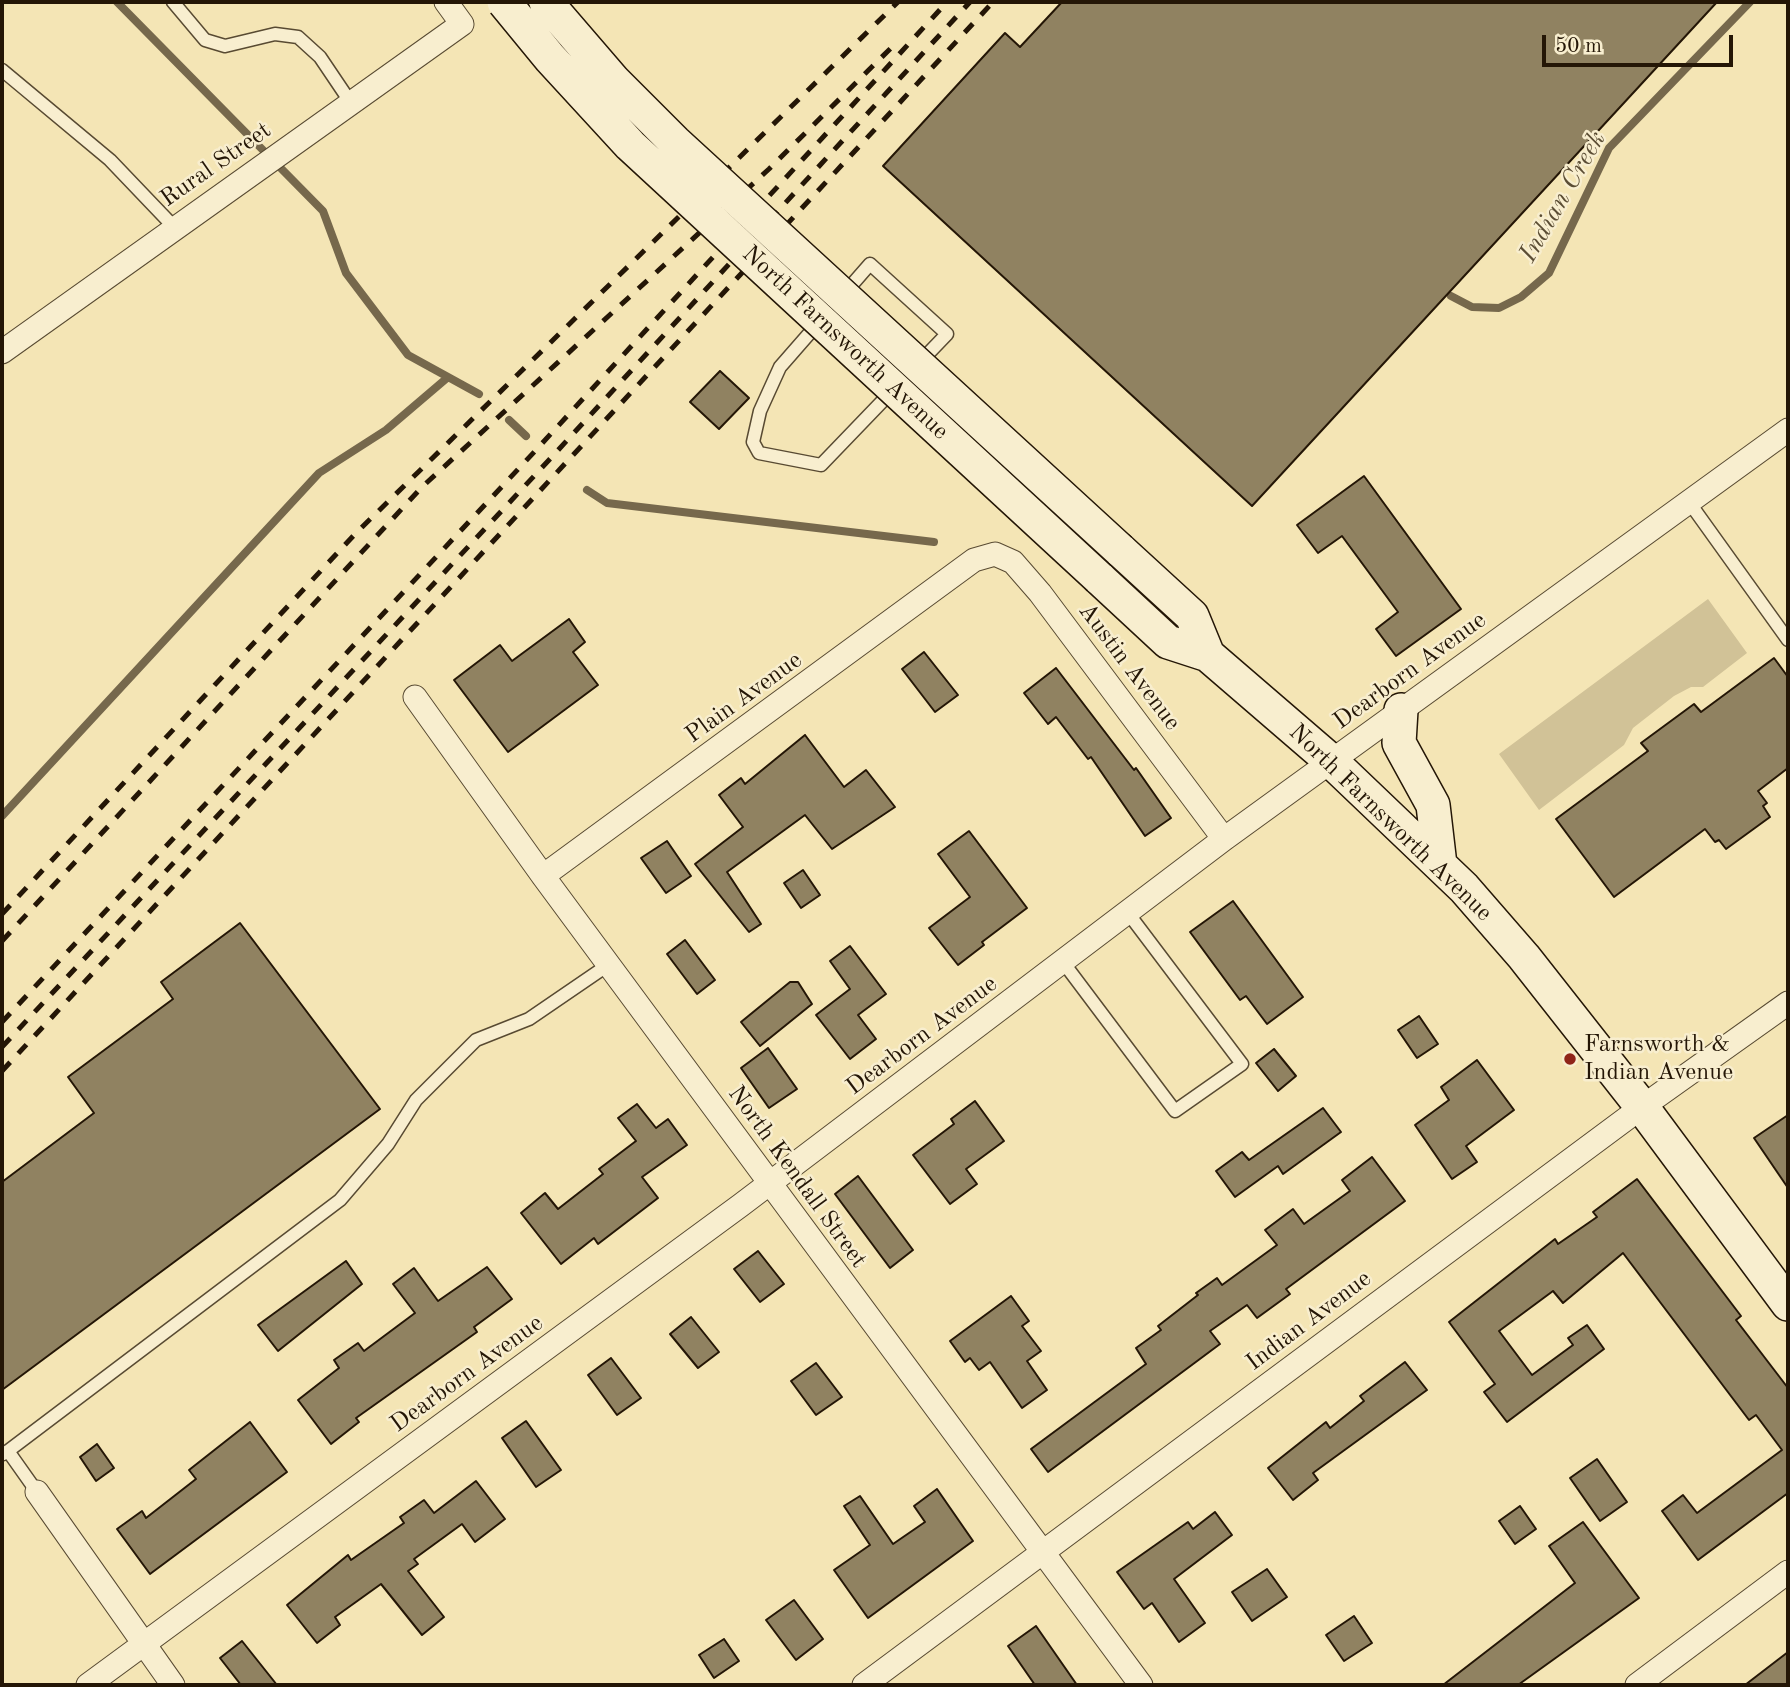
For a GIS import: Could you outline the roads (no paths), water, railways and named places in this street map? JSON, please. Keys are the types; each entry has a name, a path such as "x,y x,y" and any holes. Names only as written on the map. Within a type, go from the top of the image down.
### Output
{"main road":[{"name":"North Farnsworth Avenue","path":"504,2 550,58 630,145 1168,642 1208,655 1331,761 1440,865 1524,957 1642,1107 1788,1304"},
{"name":"North Farnsworth Avenue","path":"546,2 614,81 675,142 1192,616 1208,655"},
{"path":"1401,710 1399,743 1433,805 1440,865"}],"street":[{"name":"Rural Street","path":"2,352 462,24 446,2"},
{"name":"Dearborn Avenue","path":"88,1685 770,1184 1224,839 1788,430"},
{"name":"Austin Avenue","path":"974,560 995,554 1013,562 1224,839"},
{"name":"Plain Avenue","path":"543,876 974,560"},
{"name":"North Kendall Street","path":"415,697 608,965 1141,1685"},
{"name":"Indian Avenue","path":"864,1685 1642,1107 1788,1003"},
{"path":"37,1492 173,1685"},
{"path":"1637,1685 1788,1572"}],"lane":[{"path":"173,2 205,40 225,46 275,34 298,37 320,57 351,103"},
{"path":"2,70 110,160 174,227"},
{"path":"870,264 947,334 821,465 759,453 754,442 760,411 780,367 870,264"},
{"path":"1689,502 1788,640"},
{"path":"1063,962 1175,1111 1241,1064 1128,913"},
{"path":"37,1492 5,1453 340,1200 388,1144 416,1100 476,1040 529,1019 608,965"}],"waterway":[{"path":"117,2 323,211 346,273 408,355 479,394"},
{"name":"Indian Creek","path":"1451,296 1472,307 1499,308 1521,297 1549,273 1609,148 1750,2"},
{"path":"2,816 319,473 386,430 447,378"},
{"path":"509,420 526,436"},
{"path":"587,490 607,503 934,542"}],"railway":[{"path":"2,914 355,534 898,2"},
{"path":"2,1022 536,450 947,2"},
{"path":"2,1047 549,460 970,2"},
{"path":"2,1071 993,2"},
{"path":"2,941 422,487 769,169 898,41"}],"place":[{"name":"Farnsworth & Indian Avenue","path":"1570,1059"}]}
